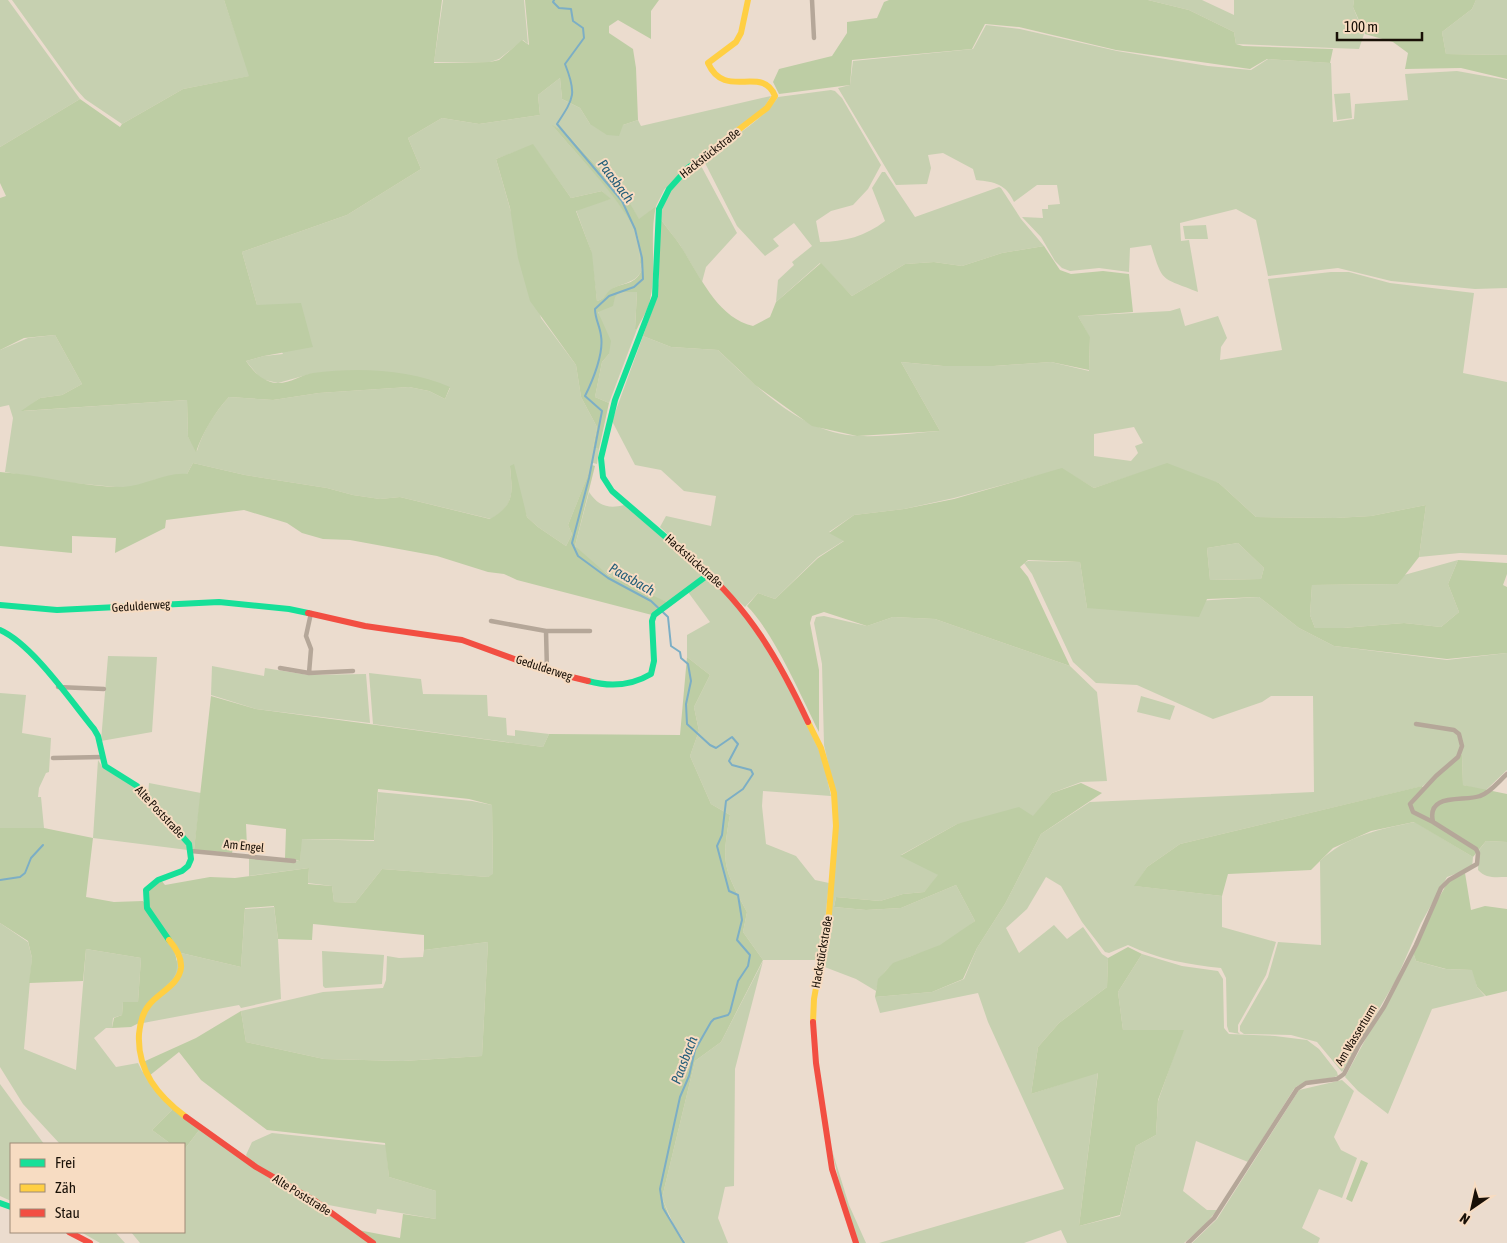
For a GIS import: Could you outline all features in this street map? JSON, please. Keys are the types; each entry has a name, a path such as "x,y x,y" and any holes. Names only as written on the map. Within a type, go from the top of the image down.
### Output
{"street":[{"name":"Hackstückstraße","path":"748,0 736,41 728,50 711,58 708,63 709,69 715,76 731,82 760,81 770,85 774,90 775,96 767,108 688,168 674,182 664,197 657,219 655,296 616,400 601,458 603,477 612,491 709,574 749,616 772,651 816,735 832,787 836,816 830,914 814,999 812,1023 832,1169 856,1243"},
{"path":"812,0 814,38"},
{"name":"Gedulderweg","path":"0,605 57,610 219,602 311,613 365,626 462,640 547,671 607,686 644,680 653,668 652,621 660,610 709,574"},
{"path":"309,673 311,649 306,636 311,613"},
{"path":"490,621 546,631 590,631"},
{"path":"0,630 10,634 24,648 97,732 102,757 54,758"},
{"path":"546,631 547,671"},
{"path":"280,668 309,673 353,671"},
{"path":"57,687 104,689"},
{"name":"Am Wasserturm","path":"1188,1243 1214,1218 1297,1088 1306,1083 1337,1079 1344,1074 1397,982 1416,945 1441,888 1449,880 1477,864 1478,853 1476,848 1413,812 1410,808 1410,804 1436,776 1458,757 1462,750 1459,734 1454,730 1416,724"},
{"name":"Alte Poststraße","path":"102,757 107,768 139,788 157,810 184,836 191,851 190,861 186,867 153,882 145,895 146,904 156,924 179,953 181,966 176,977 149,1005 144,1014 139,1048 143,1068 152,1083 176,1110 255,1166 297,1189 372,1243"},
{"path":"1433,822 1431,812 1439,804 1454,798 1481,796 1507,774"},
{"name":"Am Engel","path":"191,851 294,862"},
{"path":"71,1233 90,1243"}],"green space":[{"path":"0,0 8,0 80,99 0,147"},
{"path":"12,0 224,0 250,76 183,89 122,124 85,99 76,89"},
{"path":"224,0 442,0 434,63 490,62 499,60 522,40 529,45 525,0 659,0 651,11 651,39 618,20 609,26 609,33 633,49 636,68 638,120 623,125 619,136 607,135 590,124 580,108 562,99 560,78 538,95 540,115 479,124 442,118 408,138 421,169 347,215 242,252 257,305 301,303 313,347 246,361 259,375 271,382 281,383 308,374 330,371 365,370 400,373 418,376 450,387 445,399 429,391 409,387 319,393 273,400 229,397 210,423 196,452 188,437 187,400 21,411 40,398 62,395 82,384 55,335 24,338 0,350 0,198 6,196 0,183 0,147 80,99 120,127 122,124 183,89 249,76"},
{"path":"443,0 524,0 528,44 523,40 499,59 490,62 434,62"},
{"path":"889,0 1148,0 1189,10 1234,32 1236,44 1243,46 1333,49 1330,63 1267,59 1250,69 1116,50 1019,27 985,24 972,49 852,60 850,85 779,94 773,82 779,69 832,56 847,33 847,22 877,18 884,2"},
{"path":"1148,0 1202,0 1234,15 1234,0 1354,0 1353,7 1364,34 1359,49 1236,44 1234,32 1189,10"},
{"path":"1354,0 1476,0 1472,9 1442,32 1446,54 1507,55 1507,79 1461,68 1405,69 1408,53 1393,42 1365,34 1353,7"},
{"path":"1476,0 1507,0 1507,55 1446,54 1442,32 1472,9"},
{"path":"986,25 1020,29 1117,51 1208,66 1251,70 1268,59 1331,63 1333,122 1354,119 1355,104 1408,100 1405,74 1457,71 1507,80 1507,288 1475,289 1391,281 1338,268 1268,276 1256,220 1236,209 1180,223 1181,241 1189,240 1198,292 1165,278 1158,267 1151,245 1130,248 1129,272 1099,268 1070,271 1062,268 1055,261 1041,237 1022,217 1043,218 1042,209 1048,209 1048,205 1060,204 1057,185 1037,185 1014,202 1007,191 999,185 976,180 973,169 943,153 928,155 931,168 927,184 896,185 838,88 850,85 853,61 973,49"},
{"path":"560,78 562,99 580,108 590,124 623,125 638,120 641,126 771,96 764,108 692,161 664,190 656,206 639,220 618,182 611,182 564,131 553,126 619,203 638,236 642,270 639,275 635,279 613,289 597,301 591,251 576,210 610,199 602,191 571,198 533,145 496,159 541,318 576,365 581,397 597,427 593,448 599,449 597,464 593,463 568,525 572,534 566,546 527,517 510,466 511,497 505,508 491,519 400,497 380,499 353,495 327,488 245,475 193,463 187,474 154,480 137,487 62,482 5,472 13,418 9,405 0,407 0,350 28,338 55,335 82,384 62,395 40,398 23,411 187,400 188,437 197,451 210,422 229,397 273,400 319,393 409,387 429,391 445,399 450,388 362,371 310,374 278,383 261,379 246,361 264,356 283,354 257,305 242,252 347,215 421,169 408,138 442,118 479,124 540,115 538,95"},
{"path":"835,91 842,98 881,165 868,189 853,205 831,211 816,221 820,242 838,241 854,237 870,231 885,221 872,188 882,172 885,172 915,217 999,187 1021,219 1044,246 1002,253 962,266 934,262 905,264 852,296 820,263 776,302 778,280 794,265 792,262 812,246 794,223 773,239 779,246 765,256 737,226 703,159 753,123 771,107 778,97"},
{"path":"1350,93 1352,118 1337,120 1334,94"},
{"path":"552,125 564,131 611,182 618,182 639,219 656,206 653,229 652,288 648,307 637,329 635,329 637,292 620,292 615,297 613,306 598,312 611,341 609,354 602,362 595,397 609,403 599,449 593,448 597,427 581,397 576,365 530,301 518,258 510,208 496,159 533,144 571,198 602,191 611,199 576,211 592,253 597,301 613,288 631,282 638,276 642,270 639,241 628,217 618,203"},
{"path":"699,162 737,233 706,267 702,282 680,245 659,217 670,191"},
{"path":"659,217 680,245 719,305 740,321 753,326 770,317 776,302 821,263 852,296 905,264 934,262 962,266 1002,253 1044,246 1060,270 1071,274 1103,271 1129,274 1133,312 1078,316 1090,337 1089,370 1051,362 994,366 943,366 901,362 940,431 857,436 812,426 755,385 718,350 671,347 643,336 655,302 659,280"},
{"path":"1206,225 1208,239 1185,239 1183,226"},
{"path":"1331,272 1349,272 1390,283 1474,293 1463,373 1507,382 1507,555 1460,553 1419,557 1426,505 1371,516 1335,518 1256,517 1219,483 1155,468 1094,488 1062,469 954,498 904,509 854,515 829,532 845,540 818,557 775,599 758,593 745,607 660,527 666,516 711,526 716,496 684,491 661,470 635,465 612,421 643,336 671,347 718,350 764,393 800,418 819,427 859,436 940,431 901,362 942,366 995,366 1051,362 1089,371 1090,338 1078,316 1170,311 1180,308 1185,326 1218,316 1227,338 1221,347 1220,360 1282,350 1268,279","holes":["1134,427 1143,443 1135,446 1138,453 1131,461 1094,456 1094,434"]},
{"path":"620,292 637,292 635,328 637,329 609,403 595,397 602,362 609,354 598,311"},
{"path":"193,463 245,475 327,488 353,495 380,499 400,497 490,519 504,508 511,497 510,466 514,464 527,517 566,546 572,534 568,525 592,465 595,466 575,546 608,575 667,602 652,615 517,580 504,574 488,572 437,556 350,540 323,539 302,533 287,523 244,510 166,520 165,528 115,553 116,538 72,536 72,553 0,546 0,472 92,485 123,487 171,475 187,474"},
{"path":"1167,463 1219,483 1256,517 1335,518 1371,516 1426,505 1419,557 1398,584 1312,585 1310,615 1315,628 1343,628 1404,623 1441,627 1459,612 1448,584 1458,560 1507,563 1507,574 1503,585 1507,587 1507,653 1447,659 1334,646 1299,628 1259,597 1207,599 1199,617 1087,608 1080,562 1028,560 1020,567 1028,577 1070,666 935,619 893,617 867,626 824,612 812,616 810,623 819,670 819,732 777,648 747,606 758,593 775,599 818,558 844,541 829,533 854,515 904,509 954,499 1062,468 1094,488","holes":["1238,543 1264,568 1261,579 1210,580 1207,548"]},
{"path":"589,492 596,501 604,505 613,507 624,505 697,568 701,574 700,579 667,602 617,580 594,565 575,546"},
{"path":"1238,543 1264,568 1261,579 1210,580 1207,548"},
{"path":"1458,560 1448,584 1459,612 1441,627 1404,623 1343,628 1315,628 1310,615 1312,585 1398,584 1404,575"},
{"path":"1028,561 1080,562 1087,608 1259,597 1299,628 1334,646 1447,660 1507,653 1507,770 1485,791 1463,785 1462,754 1423,786 1180,844 1147,867 1135,886 1222,896 1222,927 1276,942 1266,975 1238,1025 1238,1032 1240,1034 1229,1032 1227,1026 1226,978 1221,968 1174,961 1128,945 1109,953 1105,952 1082,922 1061,886 1046,877 1027,909 1006,928 1019,953 1054,925 1067,939 1083,927 1102,954 1108,958 1107,987 1059,1023 1038,1047 1031,1094 1098,1072 1079,1226 1120,1216 1136,1146 1156,1135 1158,1101 1183,1030 1123,1030 1118,992 1142,954 1182,966 1218,971 1223,979 1224,1028 1229,1034 1275,1036 1307,1040 1319,1049 1337,1072 1338,1076 1333,1078 1309,1081 1298,1085 1294,1089 1248,1162 1196,1141 1183,1191 1207,1210 1217,1210 1204,1226 1184,1243 1067,1243 1061,1230 1024,1243 879,1243 1064,1189 988,1022 978,993 880,1013 875,997 932,992 964,979 977,948 1005,904 1041,834 1090,802 1314,792 1313,696 1271,696 1262,702 1213,719 1137,685 1096,683 1073,662 1032,574 1024,563"},
{"path":"708,577 748,618 789,689 822,756 831,796 763,791 762,806 766,844 796,856 815,880 829,883 825,921 817,960 763,960 743,932 747,912 733,885 726,866 725,856 730,815 711,804 690,756 699,731 694,707 710,675 687,657 687,635 710,622 688,592"},
{"path":"824,616 867,626 893,617 935,619 1070,666 1097,692 1107,781 1081,782 1052,793 1033,817 957,824 901,855 939,875 924,892 903,894 880,901 836,897 834,907 866,910 901,908 956,885 975,921 944,944 892,965 879,980 876,991 856,979 822,966 831,926 837,803 824,745 822,664 814,623 816,617"},
{"path":"108,656 157,657 152,732 101,741"},
{"path":"687,657 710,675 694,707 699,731 690,756 711,804 730,815 725,856 726,866 733,885 747,912 743,932 763,960 721,1042 695,1061 662,1198 673,1226 686,1243 375,1243 358,1230 400,1238 403,1214 436,1219 436,1191 389,1177 385,1143 267,1130 201,1080 179,1052 149,1076 143,1062 196,1038 241,1011 246,1042 324,1059 403,1061 482,1056 488,942 424,950 424,935 313,924 312,940 278,939 274,906 245,908 241,967 181,953 150,912 147,890 161,880 165,885 210,877 235,878 309,868 308,884 332,886 334,902 355,903 382,869 488,877 493,874 492,805 469,799 378,789 374,840 302,839 300,861 285,858 286,829 246,824 247,847 233,848 232,853 194,850 211,696 256,709 543,747 549,734 680,735"},
{"path":"212,666 264,676 265,668 308,675 366,674 370,723 256,709 211,695"},
{"path":"369,673 421,679 423,694 487,695 488,716 506,718 507,735 515,736 515,730 549,734 543,747 373,724"},
{"path":"0,693 26,695 22,733 51,738 49,772 46,773 39,788 38,797 41,797 44,828 0,829"},
{"path":"1141,696 1175,706 1170,720 1137,712"},
{"path":"1462,754 1463,785 1507,794 1507,842 1486,841 1473,857 1414,822 1371,831 1333,848 1311,870 1228,874 1222,896 1134,886 1147,867 1180,844 1422,786 1424,789"},
{"path":"98,760 103,768 136,788 185,841 188,850 93,838"},
{"path":"149,783 201,793 194,850 148,796"},
{"path":"1081,783 1102,793 1041,834 1005,904 977,948 963,979 932,992 875,997 878,979 893,963 940,945 975,921 956,885 901,908 866,910 834,907 836,897 880,901 903,894 924,892 938,875 900,856 957,824 1019,807 1033,816 1052,793"},
{"path":"378,792 472,801 492,805 493,875 488,877 382,869 355,903 334,902 332,886 308,883 309,868 249,876 249,858 300,861 301,839 374,841"},
{"path":"1415,822 1473,857 1472,868 1447,877 1421,923 1396,980 1342,1072 1317,1042 1291,1035 1244,1034 1240,1031 1240,1026 1268,977 1278,942 1321,945 1320,861 1341,845 1364,835"},
{"path":"0,828 44,828 93,838 86,897 114,902 143,901 163,929 174,951 177,962 176,972 171,981 149,1004 139,1023 131,1027 112,1028 114,1018 122,1015 123,1002 138,1002 141,958 86,949 83,981 29,983 32,958 28,941 0,923"},
{"path":"1486,841 1507,842 1507,877 1488,876 1478,870 1479,850"},
{"path":"1465,873 1471,910 1485,906 1507,909 1507,991 1486,996 1477,987 1472,970 1446,969 1416,961 1413,952 1424,924 1449,880"},
{"path":"274,907 278,939 281,999 241,1008 239,1005 143,1023 145,1015 181,953 241,967 245,909"},
{"path":"0,923 28,942 32,958 24,1049 76,1070 86,949 141,958 138,1002 123,1002 122,1015 113,1018 112,1028 106,1028 94,1038 116,1067 138,1063 142,1071 173,1109 152,1130 170,1143 59,1143 23,1104 0,1067"},
{"path":"488,942 482,1056 403,1061 324,1059 246,1042 241,1011 323,992 383,988 386,980 387,956 399,958 423,957 424,950"},
{"path":"1128,947 1142,954 1118,992 1123,1030 1184,1030 1158,1100 1156,1135 1136,1146 1120,1215 1079,1226 1098,1073 1031,1094 1038,1047 1059,1023 1107,987 1108,958"},
{"path":"322,951 384,955 382,984 325,988 323,986"},
{"path":"1413,952 1416,961 1445,969 1473,970 1477,987 1485,996 1432,1009 1388,1114 1358,1091 1345,1077"},
{"path":"763,961 735,1069 734,1186 725,1187 718,1218 728,1243 686,1243 674,1226 662,1198 695,1061 721,1042"},
{"path":"1342,1080 1354,1091 1334,1137 1341,1150 1357,1158 1342,1198 1319,1189 1302,1228 1320,1238 1318,1243 1192,1243 1217,1219 1299,1090"},
{"path":"0,1084 43,1143 10,1143 10,1201 0,1196"},
{"path":"173,1109 200,1129 185,1149 185,1143 170,1143 152,1130"},
{"path":"200,1129 289,1186 369,1243 140,1243 132,1233 185,1233 185,1149"},
{"path":"272,1133 386,1145 389,1177 436,1191 436,1219 377,1209 376,1214 318,1203 249,1160 246,1155 252,1142"},
{"path":"831,1147 849,1205 866,1243 858,1243 842,1194"},
{"path":"1361,1160 1368,1163 1352,1202 1346,1199"},
{"path":"83,1233 116,1233 125,1243 100,1243"}],"waterway":[{"name":"Paasbach","path":"554,0 553,2 559,8 571,9 573,21 583,28 584,38 565,64 571,82 572,96 557,124 622,201 635,229 642,258 643,279 634,287 609,296 595,309 602,343 594,374 585,396 602,411 589,478 572,543 578,556 608,578 651,601 668,617 671,646 680,652 681,658 688,664 691,681 686,704 687,724 710,745 716,748 732,737 738,744 729,761 732,765 751,770 753,774 743,789 726,801 722,835 717,846 729,891 738,895 742,920 737,940 750,955 748,966 738,981 730,1012 728,1015 714,1019 711,1022 695,1050 689,1076 680,1097 660,1189 663,1208 684,1243"},
{"path":"0,880 20,877 25,873 31,858 43,845"}],"traffic: fast":[{"path":"698,565 612,491 603,477 601,458 615,400 655,296 659,209 669,189 688,168 711,151"},
{"path":"588,681 612,685 636,681 651,674 654,661 652,621 654,615 709,574"},
{"path":"0,605 57,610 219,602 289,609 308,613"},
{"path":"0,630 25,647 38,660 94,729 98,736 105,766 137,786 189,844 191,859 188,866 182,871 158,880 146,890 147,908 169,940"},
{"path":"0,1203 10,1207"}],"traffic: slow":[{"path":"711,151 767,108 775,96 769,87 761,83 724,80 715,74 708,63 736,42 741,33 748,0"},
{"path":"808,722 821,748 834,793 836,826 829,914 814,999 813,1022"},
{"path":"169,940 176,949 181,968 172,984 147,1008 140,1026 139,1047 151,1082 186,1117"}],"traffic: jam":[{"path":"698,565 733,599 762,637 786,678 808,722"},
{"path":"308,613 365,626 462,640 547,671 588,681"},
{"path":"813,1022 816,1063 832,1169 856,1243"},
{"path":"186,1117 256,1167 315,1201 373,1243"},
{"path":"71,1233 90,1243"}]}
